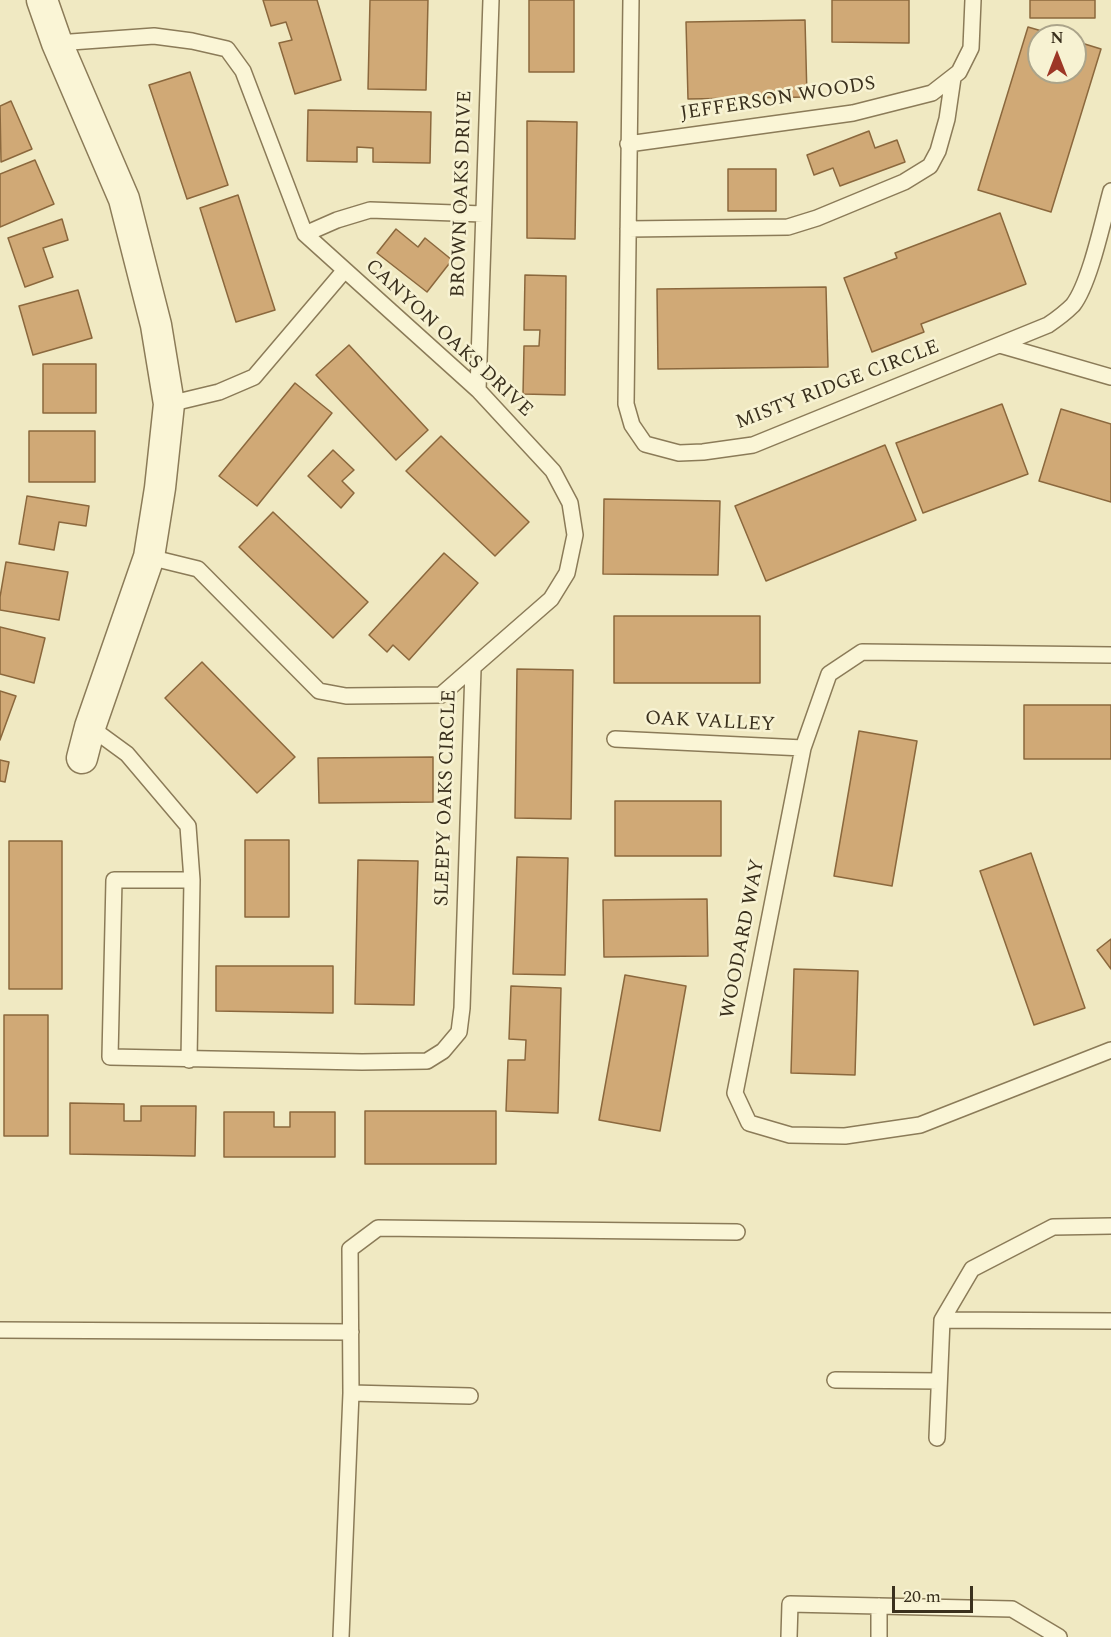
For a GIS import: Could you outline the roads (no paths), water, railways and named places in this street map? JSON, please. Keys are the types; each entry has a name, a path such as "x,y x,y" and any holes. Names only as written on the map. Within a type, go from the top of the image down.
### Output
{"street":[{"path":"42,0 57,43 124,199 156,325 169,404 160,488 149,557 90,727 82,758"}],"lane":[{"name":"BROWN OAKS DRIVE","path":"478,390 491,0"},
{"name":"MISTY RIDGE CIRCLE","path":"631,0 626,404 632,425 645,444 679,453 753,445 1048,325 1060,318 1074,303 1086,280 1111,191"},
{"name":"JEFFERSON WOODS","path":"628,144 853,113 932,93 960,72 971,48 973,0"},
{"name":"CANYON OAKS DRIVE","path":"57,43 154,36 192,41 227,50 243,71 305,234 478,390 554,471 570,502 575,535 567,573 551,599 472,669"},
{"path":"628,229 788,227 817,218 904,182 930,166 938,151 947,119 953,78"},
{"path":"305,234 337,220 370,210 483,214"},
{"name":"CANYON OAKS DRIVE","path":"169,404 219,392 254,377 344,271"},
{"path":"1000,345 1111,378"},
{"name":"SLEEPY OAKS CIRCLE","path":"149,557 198,569 319,691 346,696 441,695 472,669"},
{"name":"WOODARD WAY","path":"1111,655 862,652 829,674 803,748 735,1093 749,1123 790,1135 845,1136 920,1125 1111,1050"},
{"name":"SLEEPY OAKS CIRCLE","path":"192,880 114,880 110,1057 189,1060 427,1061 443,1051 459,1032 462,1008 472,669"},
{"path":"90,727 127,754 188,826 192,880 189,1060"},
{"name":"OAK VALLEY","path":"615,739 803,748"},
{"path":"938,1438 942,1320 972,1269 1053,1227 1111,1226"},
{"path":"341,1637 351,1394 350,1249 378,1228 737,1232"},
{"path":"942,1320 1111,1321"},
{"path":"0,1330 351,1332"},
{"path":"835,1380 939,1381"},
{"path":"351,1394 470,1396"},
{"path":"789,1637 790,1604 1012,1609 1059,1637"},
{"path":"879,1606 879,1637"}]}
